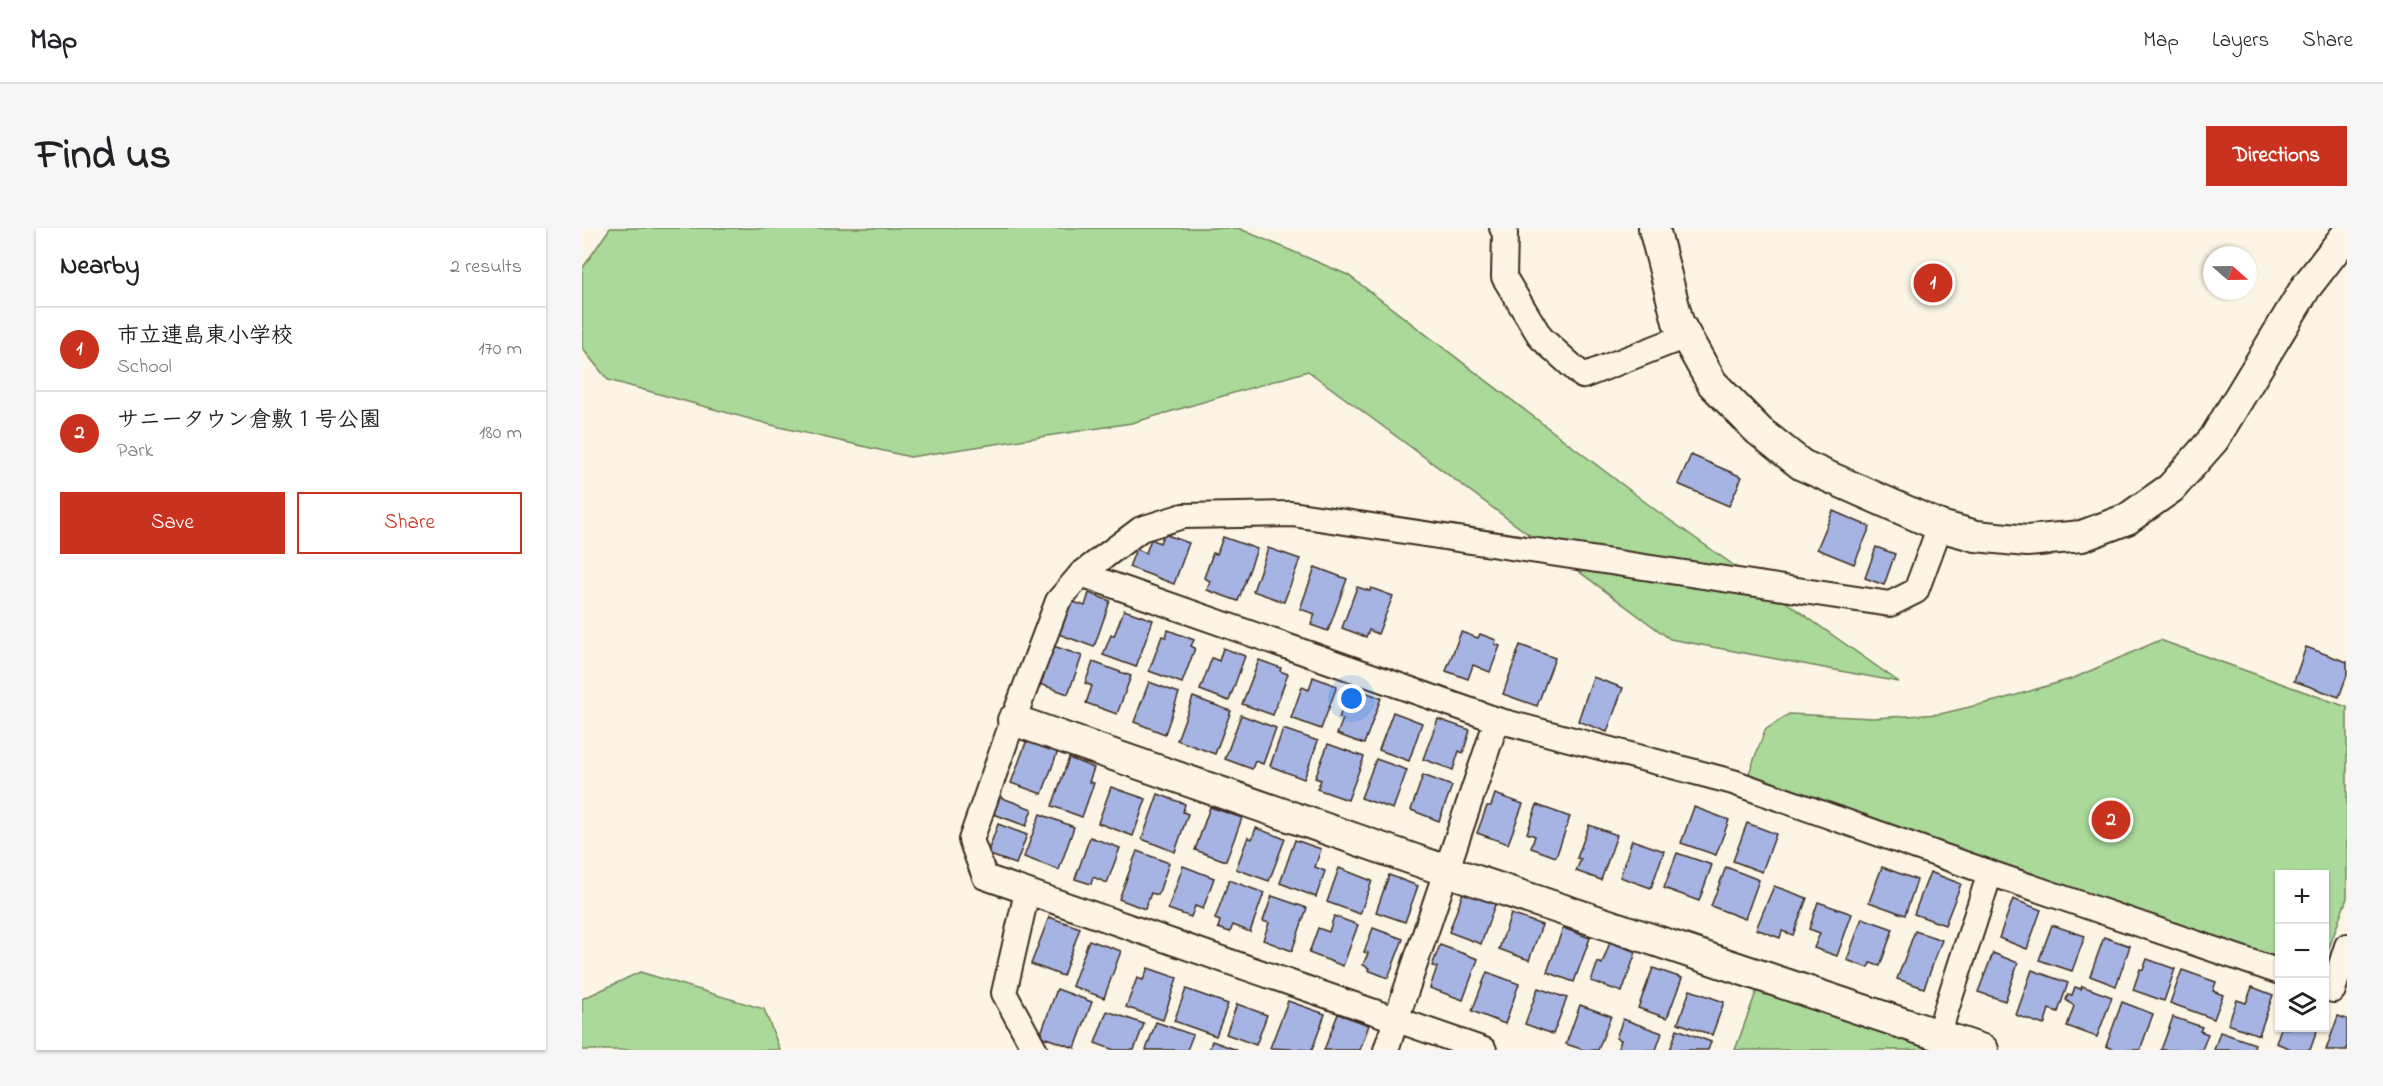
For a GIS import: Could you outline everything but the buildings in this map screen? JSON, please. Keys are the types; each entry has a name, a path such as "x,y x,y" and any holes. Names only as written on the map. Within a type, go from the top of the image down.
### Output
{"street":[{"path":"1502,228 1505,233 1503,277 1541,338 1583,376 1686,336"},
{"path":"1654,228 1678,322 1712,383 1759,431 1802,465 1940,526 1976,536 2027,541 2082,536 2127,519 2171,488 2214,439 2306,287 2347,234"},
{"path":"1484,1050 985,877 971,840 1058,602 1082,574 1141,529 1183,516 1292,514 1890,604 1916,591 1940,526"},
{"path":"1082,574 1497,720 1733,782 2275,970"},
{"path":"1013,720 1448,871 1983,1050"},
{"path":"1386,1050 1497,720"},
{"path":"1938,1035 1990,873"},
{"path":"1027,892 1004,993 1035,1050"},
{"path":"2335,991 2347,946"}],"green space":[{"path":"610,228 1238,228 1348,275 1657,511 1899,682 1670,639 1308,371 1132,423 910,457 779,427 608,380 582,348 582,269"},
{"path":"2160,640 2347,707 2347,898 2329,948 2329,870 2275,870 2275,957 2001,865 1748,776 1765,730 1789,714 1873,718 1940,714 2074,678"},
{"path":"640,972 764,1009 780,1050 582,1050 582,999"},
{"path":"1758,987 1934,1050 1735,1050"}],"place":[{"name":"市立連島東小学校","path":"1933,283"},
{"name":"サニータウン倉敷１号公園","path":"2111,820"}]}
